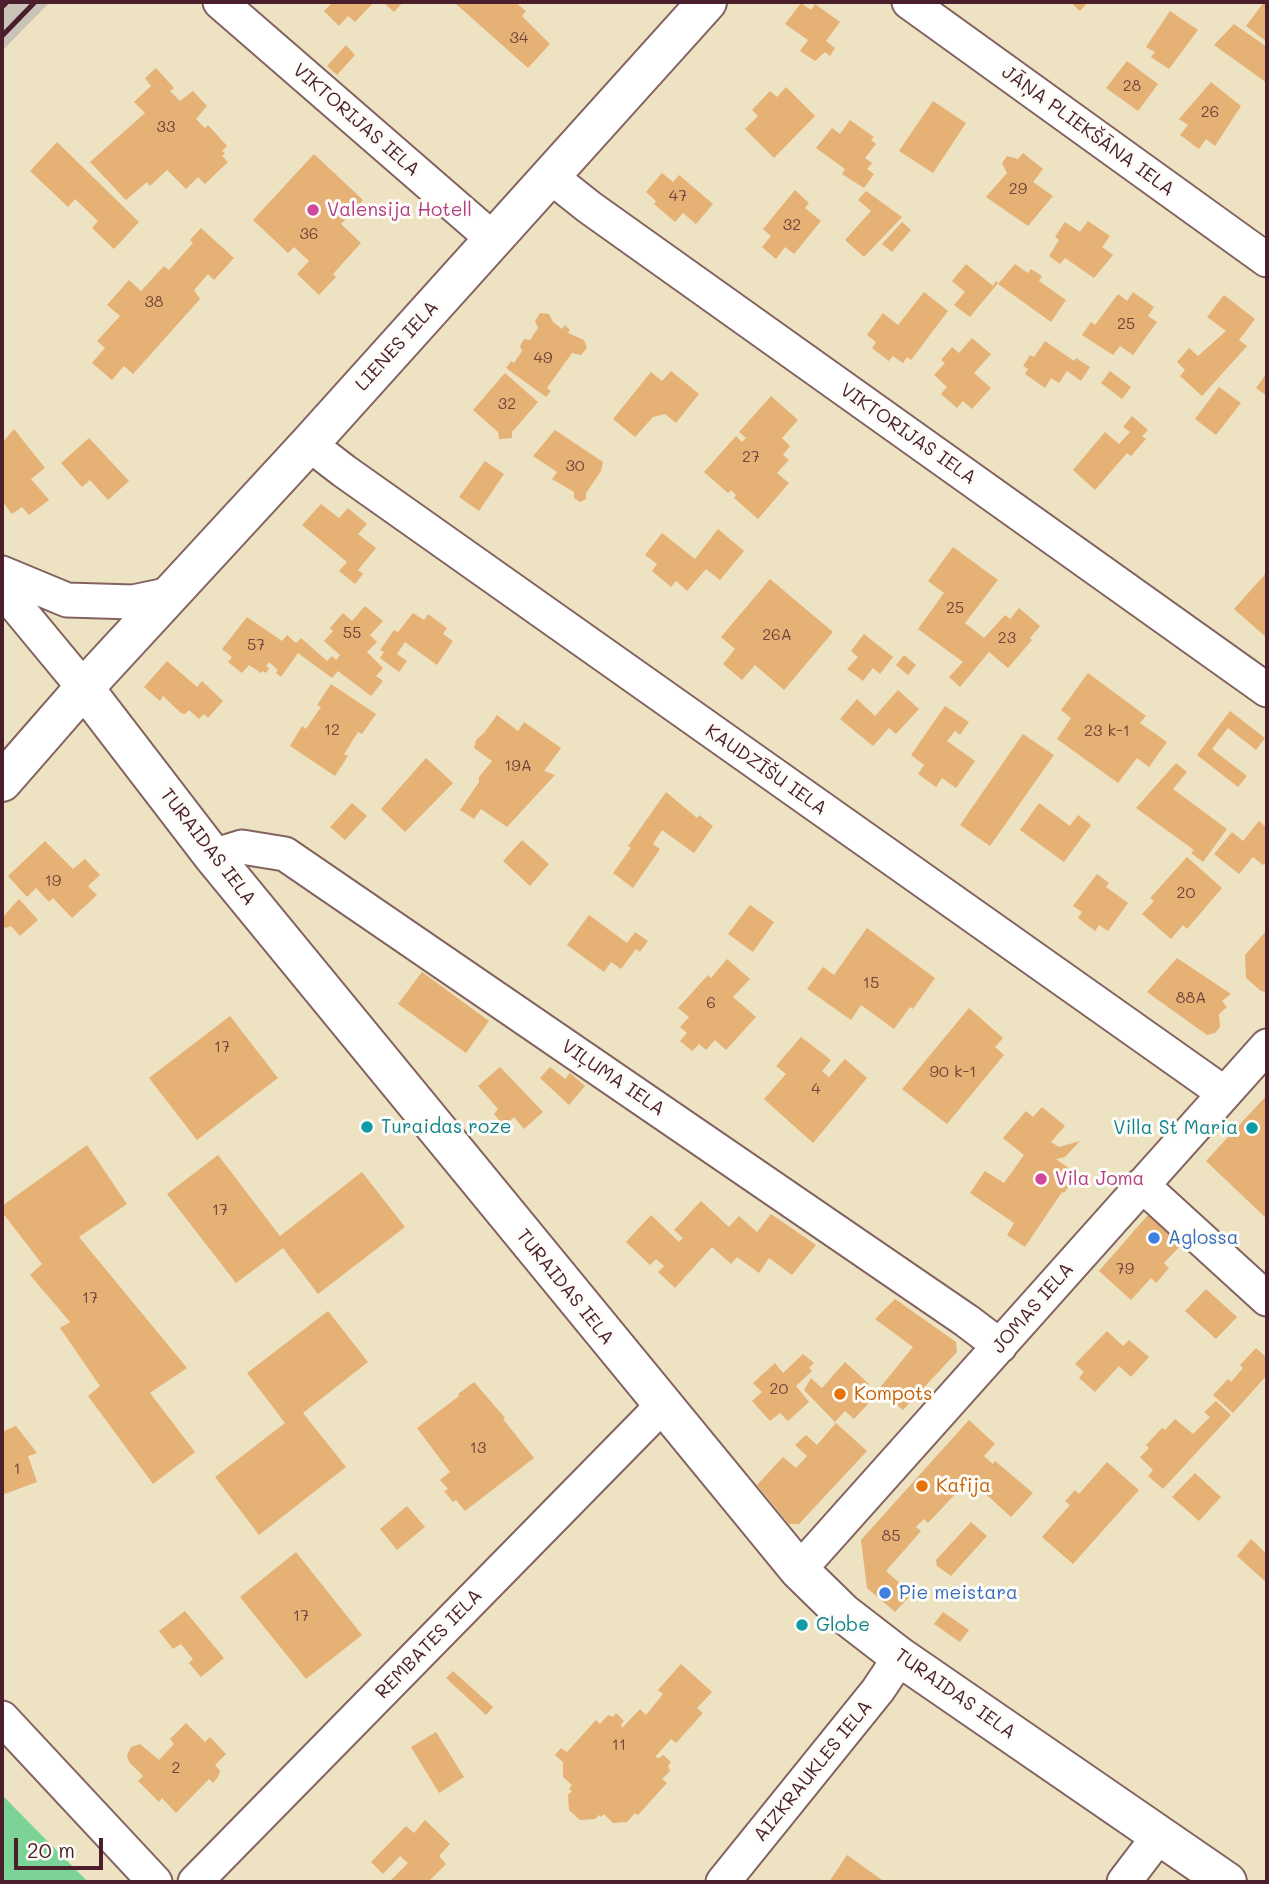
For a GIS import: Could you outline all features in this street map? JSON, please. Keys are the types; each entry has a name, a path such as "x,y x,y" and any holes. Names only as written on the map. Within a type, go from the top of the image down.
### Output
{"street":[{"name":"VIKTORIJAS IELA","path":"220,2 493,239"},
{"name":"LIENES IELA","path":"2,782 84,688 309,444 707,2"},
{"name":"JĀŅA PLIEKŠĀNA IELA","path":"909,2 1267,260"},
{"name":"VIKTORIJAS IELA","path":"550,176 589,207 1267,690"},
{"name":"KAUDZĪŠU IELA","path":"309,444 1224,1093"},
{"path":"2,573 67,600 133,602 171,594"},
{"name":"TURAIDAS IELA","path":"2,589 84,688 213,856 799,1570 843,1613 900,1657 1227,1882"},
{"name":"VIĻUMA IELA","path":"213,856 242,847 285,854 967,1321 999,1346"},
{"name":"JOMAS IELA","path":"799,1570 1267,1046"},
{"path":"1142,1185 1267,1299"},
{"name":"REMBATES IELA","path":"195,1882 662,1406"},
{"name":"AIZKRAUKLES IELA","path":"723,1882 878,1690 900,1657"},
{"path":"2,1718 155,1882"},
{"path":"1124,1882 1159,1836"}],"shaded area":[{"path":"2,2 50,2 2,51"}],"green space":[{"path":"2,1795 86,1880 89,1882 2,1882"}],"building":[{"path":"333,2 374,2 355,22 348,16 339,26 324,11"},
{"path":"383,2 403,2 394,12"},
{"path":"515,2 526,11 522,16 550,44 528,68 456,4"},
{"path":"1070,2 1088,2 1080,11"},
{"path":"1264,2 1267,2 1267,42 1246,26"},
{"path":"801,3 811,10 815,4 840,22 826,41 835,48 830,56 825,52 815,61 800,51 808,40 785,24"},
{"path":"1170,11 1198,30 1169,69 1151,57 1155,52 1146,47"},
{"path":"1234,24 1267,47 1267,83 1214,45"},
{"path":"346,45 355,55 337,75 327,66"},
{"path":"1127,61 1158,84 1138,111 1106,88"},
{"path":"156,68 174,88 170,91 180,101 193,91 207,106 196,119 205,128 208,125 227,146 222,151 225,153 222,156 228,162 205,184 198,177 186,189 167,170 150,186 147,182 126,200 90,162 145,113 134,102 151,86 145,78"},
{"path":"1211,82 1241,106 1215,146 1206,139 1199,149 1180,135 1188,125 1179,119"},
{"path":"786,87 815,116 774,158 745,129 758,116 752,110 770,91 777,97"},
{"path":"933,101 966,123 933,173 899,151"},
{"path":"850,120 874,137 871,140 876,144 865,158 872,163 867,169 874,174 864,188 842,174 845,169 816,148 832,128 840,134"},
{"path":"57,142 139,222 114,249 92,228 98,221 75,199 68,207 30,171"},
{"path":"1023,153 1043,169 1033,182 1053,196 1028,226 986,197 1007,173 1002,163 1007,156 1018,159"},
{"path":"314,154 363,200 341,224 361,243 333,274 336,277 319,295 297,274 309,261 294,247 288,253 253,220"},
{"path":"662,173 673,182 679,175 713,204 696,224 683,213 675,222 654,204 656,201 646,192"},
{"path":"795,190 809,203 805,208 821,221 794,254 785,247 776,259 762,247 771,236 763,229"},
{"path":"866,191 902,217 864,257 845,240 871,211 858,200"},
{"path":"1088,221 1110,236 1102,247 1113,255 1094,278 1065,258 1060,264 1049,256 1059,240 1055,237 1065,222 1080,232"},
{"path":"902,222 911,230 892,252 882,244"},
{"path":"201,228 234,258 214,280 208,274 194,290 200,299 133,374 124,366 112,380 92,363 105,348 97,341 120,316 107,305 129,280 141,291 164,266 169,270 193,243 190,240"},
{"path":"966,264 993,286 996,281 998,283 970,317 954,305 965,292 952,281"},
{"path":"1015,264 1028,273 1031,269 1042,276 1039,281 1066,300 1051,322 998,284"},
{"path":"924,292 948,311 911,360 907,357 903,363 893,356 889,361 872,348 876,342 867,335 883,313 898,325"},
{"path":"1133,292 1154,307 1148,316 1157,322 1133,355 1120,346 1113,355 1082,335 1091,322 1095,325 1118,294 1127,301"},
{"path":"1224,295 1255,319 1239,340 1247,346 1202,396 1180,376 1185,370 1177,362 1189,348 1198,356 1226,331 1207,317"},
{"path":"540,313 549,314 553,322 562,329 565,325 570,330 568,333 584,340 587,348 581,355 572,353 547,388 551,391 546,397 506,368 511,361 514,363 522,351 520,346 524,339 530,340 538,328 535,321"},
{"path":"972,338 991,354 974,373 991,388 972,409 963,401 957,408 941,394 947,387 934,375 945,363 941,360 952,347 959,353"},
{"path":"1045,341 1074,361 1076,358 1090,367 1081,381 1067,371 1059,383 1051,378 1045,388 1025,374 1028,369 1023,366 1030,355 1034,357"},
{"path":"671,371 699,394 676,423 665,414 653,417 635,437 613,419 651,372 662,381"},
{"path":"1110,371 1131,387 1122,399 1101,383"},
{"path":"505,373 538,402 512,432 512,438 499,439 498,432 473,410"},
{"path":"1267,373 1267,396 1256,388"},
{"path":"1219,387 1241,403 1216,435 1195,419"},
{"path":"771,396 798,420 782,438 790,446 783,455 789,460 777,473 789,483 758,519 734,498 736,495 731,490 728,493 704,472 736,436 742,442 746,438 739,432"},
{"path":"1132,416 1148,430 1142,436 1146,439 1131,456 1127,453 1095,490 1073,470 1105,432 1119,444 1130,432 1123,427"},
{"path":"14,429 45,468 31,479 49,500 29,515 22,507 12,514 2,501 2,443"},
{"path":"555,430 603,462 601,471 586,493 586,499 580,502 574,498 574,492 552,479 557,472 533,456"},
{"path":"89,438 129,481 108,500 90,480 82,487 61,463"},
{"path":"485,461 504,474 479,511 459,497"},
{"path":"321,504 339,518 348,508 367,524 358,534 376,548 358,570 363,574 355,584 339,571 347,562 302,525"},
{"path":"718,529 744,551 720,580 706,569 687,591 676,581 671,587 652,571 657,564 645,555 662,533 695,559"},
{"path":"953,547 998,580 965,623 984,638 1005,615 1010,619 1019,608 1040,626 1030,638 1032,640 1008,668 989,652 960,687 949,677 963,662 918,629 944,593 928,581"},
{"path":"1267,572 1267,638 1234,609"},
{"path":"770,579 833,632 784,690 755,665 742,680 723,664 735,649 721,637"},
{"path":"365,606 383,621 370,635 377,642 367,652 383,668 376,676 383,681 371,696 338,671 332,678 298,653 281,677 269,662 266,673 261,673 249,665 242,673 228,662 232,657 222,649 247,617 282,641 287,635 296,643 301,638 327,661 332,656 336,660 340,655 324,641 333,631 330,628 343,613 352,621"},
{"path":"413,613 424,620 428,614 447,628 443,634 453,641 437,665 405,642 397,654 407,661 399,672 380,658 384,652 380,650 394,630 398,632"},
{"path":"864,634 893,657 880,674 873,668 863,681 847,669 858,657 851,651"},
{"path":"904,655 916,665 908,675 896,665"},
{"path":"167,661 197,687 202,681 223,701 208,718 204,714 199,719 189,710 185,714 181,713 163,696 160,701 144,687"},
{"path":"1088,673 1146,716 1140,723 1167,742 1149,767 1137,758 1118,783 1057,739 1071,718 1061,710"},
{"path":"331,684 376,714 362,734 358,732 344,754 348,756 335,776 290,746 302,726 306,729 321,707 317,705"},
{"path":"898,690 919,709 896,734 889,728 873,746 840,719 857,699 875,716"},
{"path":"945,706 969,722 960,735 955,731 947,741 975,761 956,788 942,778 936,787 918,774 924,765 911,755"},
{"path":"1230,711 1265,738 1256,750 1228,728 1212,749 1247,776 1238,787 1197,755"},
{"path":"497,715 518,731 524,722 561,748 544,771 555,775 507,827 481,809 474,819 460,810 479,782 479,777 492,761 474,748 476,740"},
{"path":"1023,734 1054,755 990,846 960,825"},
{"path":"426,758 453,783 405,832 381,809"},
{"path":"1176,763 1187,772 1173,789 1227,829 1203,862 1191,853 1194,850 1136,808"},
{"path":"666,792 697,818 699,815 713,826 694,853 662,830 653,844 660,849 633,888 613,873 631,848 628,846"},
{"path":"352,803 367,816 345,840 330,827"},
{"path":"1039,803 1070,826 1078,815 1091,825 1064,862 1020,830"},
{"path":"1259,821 1267,828 1267,861 1263,865 1253,857 1239,874 1214,854 1232,832 1243,841"},
{"path":"522,840 549,864 530,886 503,861"},
{"path":"45,841 73,869 85,859 100,875 88,886 97,895 72,918 53,898 49,902 36,888 27,897 8,876"},
{"path":"1187,857 1222,888 1187,929 1183,925 1171,939 1142,914 1154,901 1150,898"},
{"path":"1097,874 1109,883 1106,887 1128,903 1108,931 1099,925 1095,931 1078,918 1082,912 1073,906"},
{"path":"19,899 38,920 20,936 11,926 5,928 2,924 2,918"},
{"path":"750,905 774,922 753,952 728,934"},
{"path":"589,915 627,943 635,932 648,941 640,952 636,949 621,969 611,962 604,972 567,945"},
{"path":"867,928 935,978 913,1009 910,1007 894,1029 861,1005 851,1020 807,989 823,967 834,975"},
{"path":"1267,930 1267,992 1261,991 1246,978 1245,955"},
{"path":"1177,958 1231,994 1222,1001 1227,1007 1219,1014 1220,1027 1215,1033 1207,1035 1147,992"},
{"path":"727,959 750,979 733,997 756,1017 726,1050 715,1040 706,1050 699,1044 692,1051 680,1041 687,1033 680,1027 689,1017 678,1008 708,975 711,978"},
{"path":"422,972 489,1021 466,1053 398,1004"},
{"path":"969,1008 1003,1038 995,1047 1004,1055 947,1124 902,1089"},
{"path":"230,1016 278,1078 197,1140 149,1078"},
{"path":"801,1037 831,1060 822,1071 829,1077 845,1059 867,1078 813,1143 764,1099 786,1074 776,1066"},
{"path":"500,1067 543,1112 524,1129 514,1117 504,1126 494,1114 498,1109 478,1086"},
{"path":"550,1067 565,1079 570,1073 585,1086 569,1105 540,1078"},
{"name":"Villa St Maria","path":"1267,1095 1267,1219 1206,1161"},
{"name":"Vila Joma","path":"1042,1107 1065,1126 1051,1142 1059,1147 1080,1141 1065,1157 1056,1159 1077,1174 1025,1247 1007,1235 1014,1223 970,1193 985,1171 1004,1183 1024,1155 1003,1138 1026,1111 1033,1117"},
{"path":"87,1145 127,1204 79,1237 187,1368 150,1393 195,1452 153,1484 88,1396 100,1386 60,1328 70,1322 30,1275 42,1264 2,1212 2,1206"},
{"path":"218,1155 280,1236 362,1172 405,1227 318,1294 283,1248 236,1283 167,1194"},
{"path":"701,1201 729,1227 739,1216 757,1232 771,1214 816,1245 792,1275 769,1258 759,1273 737,1257 731,1264 712,1247 675,1288 658,1272 664,1266 656,1259 650,1265 626,1242 651,1215 679,1242 683,1238 674,1230"},
{"path":"1147,1216 1155,1216 1183,1243 1164,1263 1169,1268 1156,1283 1151,1278 1131,1300 1099,1271"},
{"path":"1206,1289 1237,1317 1216,1339 1185,1311"},
{"path":"895,1299 956,1342 957,1352 903,1410 878,1390 913,1347 875,1319"},
{"path":"328,1311 368,1362 303,1413 346,1467 259,1535 215,1477 285,1423 247,1373"},
{"path":"1107,1331 1123,1346 1129,1340 1149,1357 1131,1377 1119,1366 1095,1392 1079,1378 1084,1372 1075,1364"},
{"path":"1256,1348 1267,1358 1267,1375 1233,1413 1213,1395 1228,1379 1231,1382 1243,1368 1240,1365"},
{"path":"803,1354 814,1363 809,1368 812,1371 796,1386 809,1402 788,1421 780,1413 770,1421 752,1401 762,1392 753,1383 775,1363 783,1373"},
{"path":"845,1362 869,1384 859,1395 868,1404 854,1419 845,1411 835,1422 804,1390 811,1378 822,1388"},
{"path":"474,1382 534,1458 465,1511 444,1491 448,1489 440,1480 450,1472 417,1428"},
{"path":"1216,1401 1231,1415 1163,1489 1148,1476 1153,1470 1140,1457 1149,1448 1146,1445 1175,1419 1193,1434 1210,1417 1204,1412"},
{"path":"969,1420 995,1444 984,1456 993,1464 995,1461 1033,1493 1011,1517 979,1488 971,1497 961,1488 928,1523 924,1519 916,1527 921,1531 886,1571 912,1594 895,1612 867,1588 861,1540"},
{"path":"836,1423 867,1451 799,1524 789,1524 757,1485 783,1457 796,1468 807,1456 795,1445 806,1435 817,1445"},
{"path":"16,1426 37,1453 28,1456 37,1482 2,1495 2,1432"},
{"path":"1107,1462 1139,1490 1073,1564 1042,1537 1070,1505 1065,1501 1075,1490 1079,1494"},
{"path":"1195,1473 1221,1497 1199,1521 1172,1497"},
{"path":"407,1506 425,1527 397,1550 380,1529"},
{"path":"971,1522 987,1536 951,1576 937,1566 936,1560"},
{"path":"1251,1539 1267,1554 1267,1583 1237,1556"},
{"path":"296,1552 362,1635 306,1679 240,1597"},
{"path":"185,1611 224,1658 201,1677 189,1663 193,1659 181,1644 173,1649 159,1631"},
{"path":"943,1612 969,1630 960,1642 934,1624"},
{"path":"681,1664 712,1692 697,1708 703,1713 676,1743 671,1739 655,1757 663,1755 671,1762 668,1766 670,1771 662,1779 667,1783 638,1815 635,1813 627,1822 613,1823 604,1814 595,1819 580,1820 569,1810 568,1795 572,1791 569,1789 572,1785 563,1777 563,1762 555,1755 561,1748 567,1752 596,1720 600,1724 608,1715 613,1717 616,1713 624,1721 622,1728 640,1709 646,1715 663,1694 658,1690"},
{"path":"453,1671 493,1707 486,1715 446,1678"},
{"path":"186,1723 205,1742 210,1737 226,1754 215,1765 220,1771 213,1783 209,1779 176,1813 162,1798 159,1802 138,1781 143,1776 129,1762 127,1755 131,1747 140,1744 159,1760 174,1744 170,1739"},
{"path":"436,1732 464,1777 439,1793 411,1747"},
{"path":"425,1820 450,1844 439,1856 446,1864 428,1882 389,1882 408,1863 400,1856 383,1874 371,1862 406,1826 414,1833"},
{"path":"847,1855 882,1880 829,1882"}],"railway":[{"path":"2,7 7,2"},
{"path":"2,36 35,2"}],"place":[{"name":"Valensija Hotell","path":"313,210"},
{"name":"Turaidas roze","path":"367,1127"},
{"name":"Villa St Maria","path":"1252,1128"},
{"name":"Vila Joma","path":"1041,1179"},
{"name":"Aglossa","path":"1154,1238"},
{"name":"Kompots","path":"840,1394"},
{"name":"Kafija","path":"922,1486"},
{"name":"Pie meistara","path":"885,1593"},
{"name":"Globe","path":"802,1625"}]}
